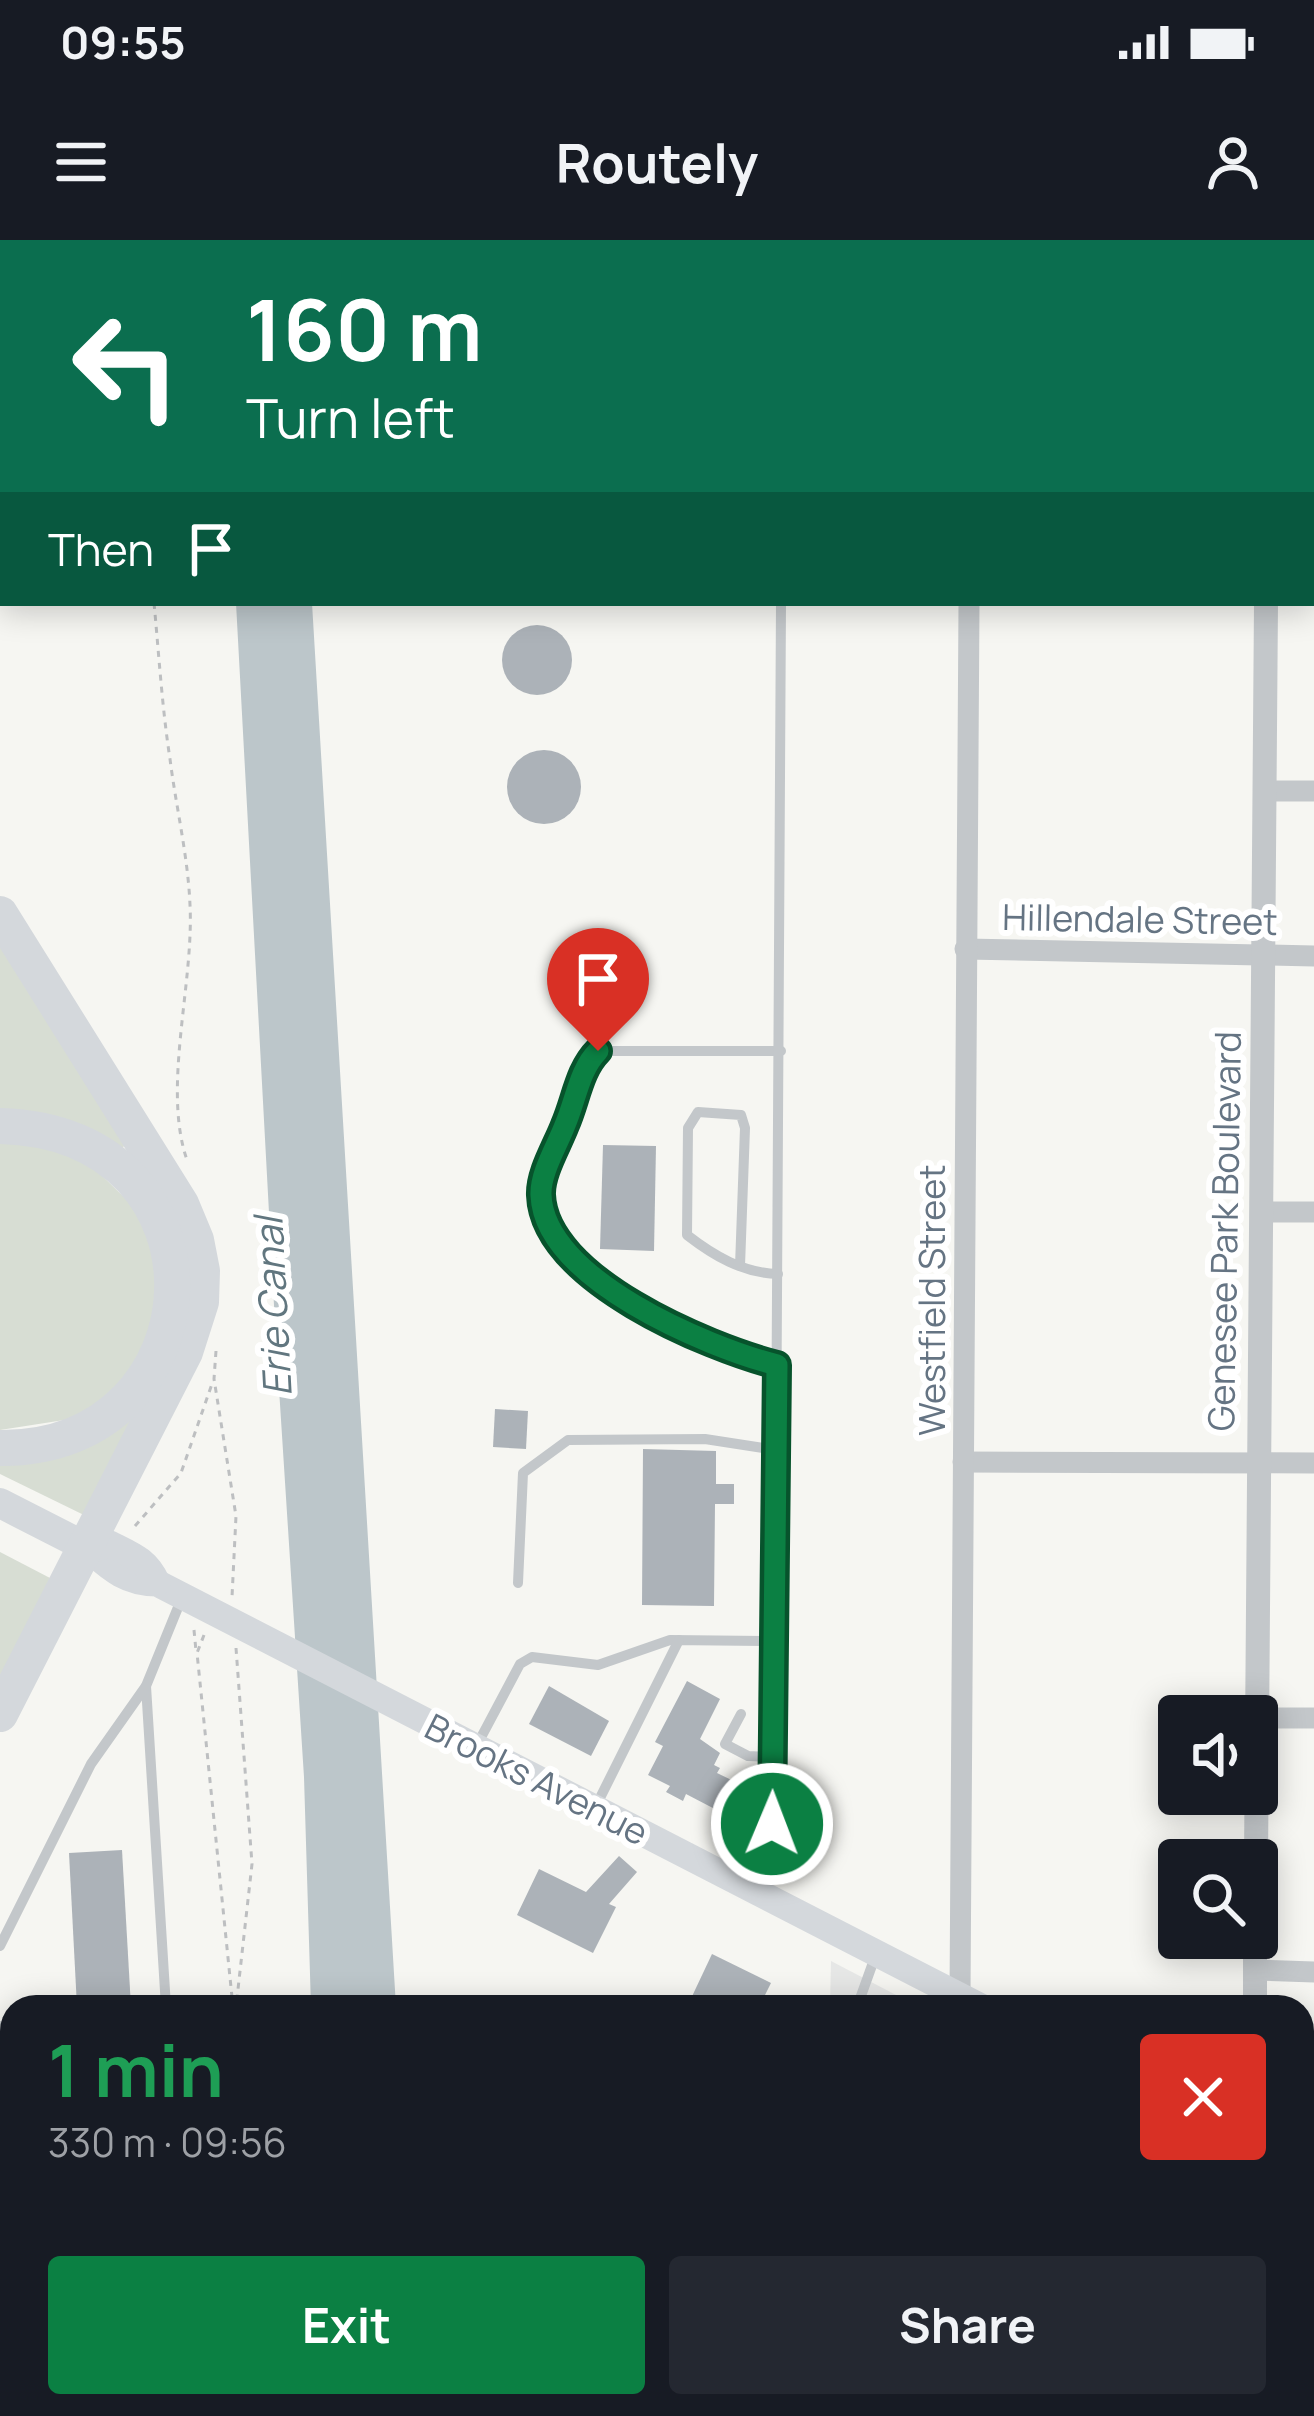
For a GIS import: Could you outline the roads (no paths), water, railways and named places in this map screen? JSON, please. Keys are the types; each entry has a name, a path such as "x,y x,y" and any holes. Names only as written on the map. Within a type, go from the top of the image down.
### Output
{"highway":[{"path":"0,914 181,1204 202,1271 201,1302 185,1352 89,1549 0,1714"},
{"path":"0,1126 52,1131 105,1154 143,1195 168,1244 173,1268 170,1314 160,1347 144,1377 120,1405 66,1438 0,1448"}],"main road":[{"name":"Brooks Avenue","path":"0,1503 89,1549 100,1563 189,1610 469,1745 956,1995"}],"street":[{"name":"Westfield Street","path":"969,606 963,1462 970,1995"},
{"name":"Genesee Park Boulevard","path":"1258,1695 1266,606"},
{"path":"1264,791 1314,791"},
{"name":"Hillendale Street","path":"965,949 1314,956"},
{"path":"1261,1212 1314,1212"},
{"path":"963,1462 1314,1462"},
{"path":"1278,1718 1314,1718"},
{"path":"1255,1959 1255,1995"},
{"path":"1255,1970 1314,1972"}],"lane":[{"path":"758,1892 772,1858 781,606"},
{"path":"777,1365 640,1311 583,1267 556,1239 543,1212 540,1188 576,1100 585,1063 598,1051 781,1051"},
{"path":"740,1266 745,1128 741,1115 698,1112 688,1128 687,1235 716,1258 740,1266 778,1274"},
{"path":"518,1583 523,1473 568,1440 705,1439 776,1450"},
{"path":"0,1946 91,1764 146,1686 189,1610"},
{"path":"469,1745 520,1664 532,1658 598,1665 679,1640 775,1642"},
{"path":"595,1809 679,1640"},
{"path":"146,1686 165,1995"},
{"path":"741,1714 725,1744 748,1756 773,1757"},
{"path":"861,1995 877,1954"}],"water label":[{"name":"Erie Canal","path":"272,1307"}]}
